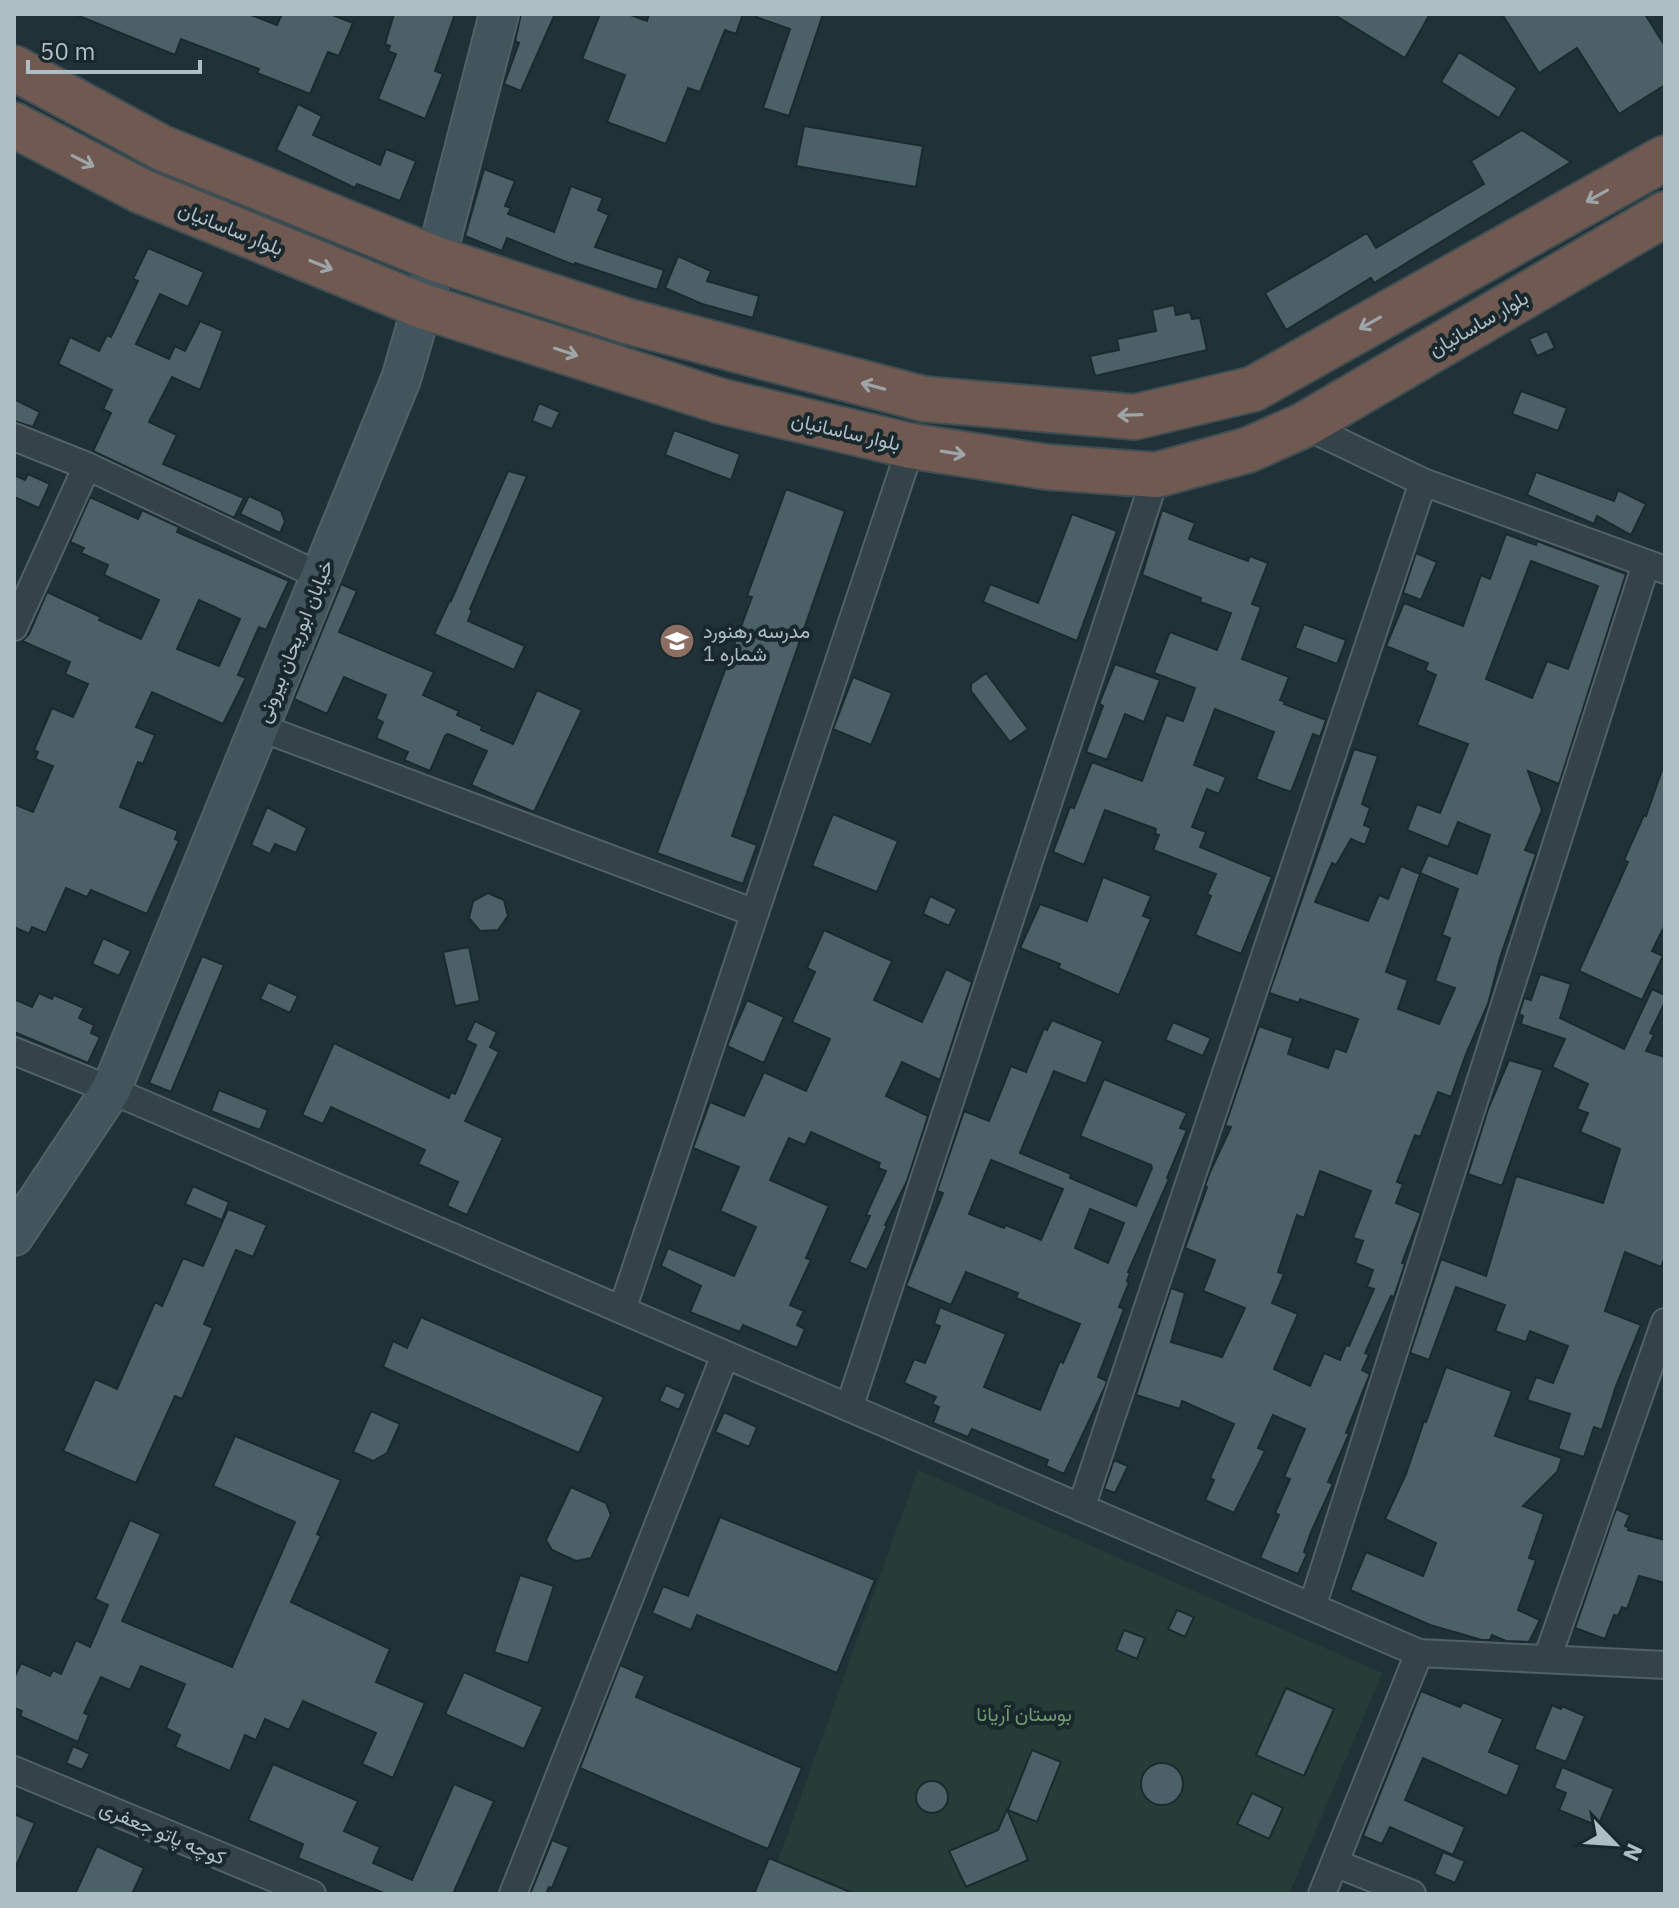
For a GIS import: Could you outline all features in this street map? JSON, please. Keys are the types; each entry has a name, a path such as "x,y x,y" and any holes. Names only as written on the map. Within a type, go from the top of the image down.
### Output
{"highway":[{"path":"14,68 162,148 436,259 627,321 924,399 1135,417 1253,389 1665,158"},
{"name":"بلوار ساسانیان","path":"14,125 141,191 422,306 720,401 911,446 1047,467 1156,475 1248,450 1304,425 1665,214"}],"street":[{"name":"خیابان ابوریحان بیرونی","path":"14,1236 111,1090 401,379 436,259 499,14"},
{"path":"1304,425 1423,482 1656,567 1312,1607"},
{"path":"14,437 87,466 320,576"},
{"path":"622,1310 911,446"},
{"path":"14,627 87,466"},
{"path":"849,1408 1156,475"},
{"path":"1081,1508 1423,482"},
{"path":"259,727 755,913"},
{"path":"14,1051 1419,1653 1665,1665"},
{"path":"1547,1659 1665,1322"},
{"path":"513,1894 725,1355"},
{"path":"1322,1894 1419,1653"},
{"name":"کوچه پاتو جعفری","path":"15,1774 254,1883 312,1894"},
{"path":"1335,1863 1412,1894"}],"green space":[{"name":"بوستان آریانا","path":"918,1470 1382,1673 1289,1894 766,1894"}],"building":[{"path":"74,14 248,14 277,25 282,14 330,14 353,23 339,56 328,52 310,94 257,73 259,69 181,39 175,55"},
{"path":"394,14 455,14 435,71 443,74 425,119 378,99 396,54 388,51 390,46 385,44"},
{"path":"521,14 555,14 521,91 504,84 519,43 515,41"},
{"path":"600,14 628,14 647,21 649,14 743,14 736,34 725,30 700,92 688,88 666,144 607,122 625,75 582,59"},
{"path":"757,14 823,14 789,116 763,108 790,29 756,17"},
{"path":"1333,14 1430,14 1405,58"},
{"path":"1502,14 1645,14 1665,46 1665,85 1619,114 1577,48 1539,73"},
{"path":"1459,52 1517,88 1499,118 1441,82"},
{"path":"298,104 322,116 313,135 380,165 386,149 416,161 400,201 357,184 355,188 276,150"},
{"path":"804,126 923,146 916,187 796,166"},
{"path":"1522,130 1571,162 1374,283 1371,278 1286,330 1265,293 1367,233 1376,248 1484,184 1471,161"},
{"path":"484,169 515,181 505,206 511,208 508,214 554,232 571,186 603,198 598,210 609,215 595,247 664,270 657,290 574,265 507,238 502,251 465,236"},
{"path":"148,248 204,272 188,307 160,294 136,344 169,359 175,346 185,351 200,321 223,331 200,390 172,377 149,422 177,435 163,464 244,498 234,518 93,451 111,413 103,409 112,390 58,364 70,337 99,351 107,335 111,337 138,281 133,279"},
{"path":"678,256 711,271 707,281 759,296 753,318 702,304 665,288"},
{"path":"1174,305 1176,315 1190,312 1192,319 1200,318 1207,350 1095,376 1090,356 1119,350 1117,339 1156,331 1152,310"},
{"path":"1547,331 1555,348 1537,356 1529,339"},
{"path":"1521,391 1567,408 1558,431 1512,414"},
{"path":"14,399 40,412 33,427 14,421"},
{"path":"539,403 560,412 552,429 532,421"},
{"path":"674,430 740,454 731,480 665,455"},
{"path":"508,471 527,476 470,609 468,621 525,646 514,670 434,634"},
{"path":"1536,472 1614,501 1618,490 1646,504 1631,535 1597,516 1594,524 1527,495"},
{"path":"28,474 50,484 39,508 14,497 14,475 25,480"},
{"path":"786,489 845,511 732,836 757,845 743,884 657,853 752,597 747,596"},
{"path":"249,496 281,511 285,522 280,533 240,514"},
{"path":"90,497 138,519 142,510 179,527 177,532 289,581 266,630 259,627 238,675 246,678 223,724 152,692 136,727 155,735 143,764 138,762 120,807 178,831 175,839 179,841 147,914 91,890 87,897 66,888 46,933 32,927 29,934 14,927 14,804 33,812 53,766 35,759 38,752 34,750 52,708 73,717 88,684 65,674 70,662 22,641 29,634 47,592 141,639 159,600 104,575 108,565 81,553 84,548 70,542","holes":["199,600 240,619 219,666 177,649"]},
{"path":"1162,510 1195,523 1189,539 1248,561 1250,556 1268,563 1252,604 1261,607 1242,659 1289,677 1280,700 1326,720 1320,737 1313,734 1291,792 1256,779 1274,732 1215,709 1194,765 1226,777 1219,794 1207,789 1192,827 1206,832 1200,847 1272,877 1241,954 1195,935 1211,896 1207,894 1216,874 1153,850 1159,835 1155,834 1156,829 1105,810 1084,865 1053,852 1092,762 1142,781 1166,715 1183,721 1195,688 1154,673 1170,632 1217,650 1231,613 1142,575"},
{"path":"1072,514 1117,531 1077,641 983,602 990,584 1038,603"},
{"path":"1506,534 1536,545 1537,541 1626,574 1559,784 1528,771 1542,810 1525,850 1536,854 1500,958 1488,1004 1451,1097 1438,1092 1420,1137 1415,1135 1397,1182 1403,1184 1396,1203 1421,1213 1402,1263 1405,1264 1394,1297 1391,1296 1365,1353 1369,1355 1362,1370 1370,1374 1328,1482 1333,1484 1311,1532 1304,1552 1307,1554 1298,1574 1260,1558 1279,1515 1275,1513 1290,1479 1284,1477 1305,1429 1273,1415 1258,1448 1265,1451 1234,1513 1205,1500 1214,1480 1210,1478 1234,1424 1182,1401 1180,1409 1136,1395 1171,1288 1185,1293 1171,1342 1222,1357 1245,1308 1203,1291 1215,1260 1185,1248 1210,1172 1231,1127 1225,1126 1259,1026 1293,1038 1288,1054 1328,1068 1335,1048 1346,1052 1358,1019 1300,999 1299,1003 1269,993 1354,749 1378,756 1362,804 1370,808 1364,825 1371,828 1365,845 1351,839 1336,865 1332,863 1315,902 1368,921 1379,895 1388,899 1401,866 1420,874 1386,972 1408,980 1398,1009 1439,1024 1455,988 1435,981 1450,938 1442,935 1458,889 1420,873 1428,855 1477,874 1490,835 1458,822 1448,847 1407,830 1417,804 1440,813 1468,744 1417,725 1436,675 1425,670 1428,663 1386,646 1404,603 1463,626 1481,575 1490,579","holes":["1531,561 1598,586 1568,669 1547,661 1532,698 1486,679","1320,1171 1371,1191 1353,1238 1363,1241 1355,1263 1373,1270 1367,1287 1374,1289 1340,1360 1324,1353 1310,1386 1274,1369 1298,1314 1272,1303 1284,1274 1278,1272 1297,1215 1304,1218"]},
{"path":"1416,553 1437,562 1421,600 1403,593"},
{"path":"341,584 357,591 339,632 434,672 423,695 459,711 457,715 482,726 481,730 513,744 537,690 582,710 534,812 471,785 487,751 448,734 430,771 404,760 408,752 376,738 383,722 376,719 386,695 344,677 327,714 294,699"},
{"path":"1304,624 1346,640 1337,664 1295,648"},
{"path":"1115,664 1160,680 1144,722 1125,714 1107,760 1086,752 1103,706 1099,704"},
{"path":"986,673 1028,729 1010,742 971,691 971,684"},
{"path":"853,677 892,693 871,745 833,729"},
{"path":"1662,770 1665,771 1665,925 1652,951 1663,956 1642,1000 1579,971 1628,862 1624,860 1646,816"},
{"path":"267,807 307,828 296,853 275,844 270,854 251,845"},
{"path":"833,814 898,841 877,892 812,866"},
{"path":"1103,877 1151,896 1143,916 1151,919 1119,995 1058,968 1060,964 1020,948 1040,904 1087,921"},
{"path":"488,893 504,900 508,916 498,930 480,931 469,918 473,901"},
{"path":"930,896 957,909 949,926 923,914"},
{"path":"824,930 892,961 874,1000 922,1022 946,969 972,982 940,1080 902,1062 886,1096 928,1116 907,1181 867,1270 849,1262 886,1171 878,1168 880,1163 811,1132 805,1145 789,1138 770,1180 829,1206 806,1258 811,1260 790,1305 804,1311 797,1325 805,1329 797,1348 743,1325 740,1332 690,1312 701,1286 661,1266 668,1248 734,1276 756,1227 720,1211 739,1167 693,1148 710,1102 744,1116 764,1072 806,1091 830,1039 792,1022 815,972 807,968"},
{"path":"103,938 131,951 119,976 92,964"},
{"path":"469,947 480,1001 455,1006 443,952"},
{"path":"202,956 224,965 171,1092 149,1083"},
{"path":"1540,974 1571,984 1560,1018 1624,1049 1652,989 1665,995 1665,1002 1650,1033 1654,1035 1646,1051 1665,1057 1665,1257 1661,1267 1625,1252 1605,1311 1641,1325 1602,1430 1594,1427 1584,1457 1558,1449 1570,1414 1527,1400 1536,1377 1553,1383 1568,1346 1530,1331 1526,1342 1495,1331 1505,1305 1456,1287 1429,1360 1410,1353 1441,1259 1486,1276 1516,1176 1603,1203 1620,1149 1580,1132 1588,1113 1577,1109 1588,1084 1552,1067 1565,1039 1521,1024 1523,1016 1519,1014 1524,998 1531,1000"},
{"path":"268,982 298,996 290,1013 260,999"},
{"path":"39,993 52,999 54,995 84,1008 79,1018 94,1025 91,1033 100,1037 88,1063 14,1032 14,999 32,1007"},
{"path":"747,1000 784,1017 764,1063 727,1046"},
{"path":"1052,1020 1103,1041 1086,1084 1054,1071 1020,1153 1136,1206 1151,1165 1080,1136 1104,1079 1187,1113 1180,1128 1187,1130 1169,1179 1128,1272 1129,1283 1119,1307 1124,1309 1098,1377 1107,1381 1105,1387 1064,1474 1046,1466 1048,1460 972,1429 968,1437 933,1423 939,1407 932,1404 936,1397 904,1383 914,1359 925,1363 940,1326 934,1324 940,1307 1006,1334 984,1387 1040,1410 1060,1361 1063,1363 1080,1324 1016,1298 1018,1293 966,1272 951,1305 906,1286 943,1193 937,1191 964,1111 989,1121 1011,1066 1026,1072 1044,1028 1047,1030","holes":["991,1160 1063,1189 1041,1240 969,1214","1090,1209 1124,1223 1108,1263 1075,1248"]},
{"path":"475,1021 497,1032 490,1047 499,1052 465,1121 503,1138 467,1215 447,1206 458,1182 418,1164 425,1150 331,1107 323,1124 302,1115 334,1043 449,1098 451,1092 455,1094 476,1045 466,1040"},
{"path":"1173,1022 1211,1038 1203,1056 1165,1040"},
{"path":"1509,1060 1543,1070 1502,1186 1468,1174 1488,1109"},
{"path":"219,1090 268,1110 260,1130 211,1111"},
{"path":"193,1186 229,1202 222,1220 185,1204"},
{"path":"228,1209 267,1225 253,1257 236,1250 204,1324 213,1328 182,1399 175,1396 136,1483 63,1451 95,1379 117,1389 155,1302 162,1306 183,1258 203,1266"},
{"path":"421,1317 604,1397 579,1453 383,1367 393,1341 407,1348"},
{"path":"1446,1367 1512,1391 1495,1436 1562,1458 1557,1472 1523,1506 1544,1514 1529,1558 1536,1560 1518,1610 1540,1620 1529,1642 1506,1641 1492,1635 1490,1640 1482,1640 1430,1625 1350,1590 1366,1552 1423,1576 1436,1543 1385,1519 1406,1474"},
{"path":"666,1385 686,1394 679,1410 659,1401"},
{"path":"371,1411 400,1424 387,1453 373,1461 353,1452"},
{"path":"724,1412 757,1427 749,1447 715,1432"},
{"path":"235,1436 341,1480 317,1534 321,1536 291,1602 390,1649 376,1682 425,1703 393,1778 362,1764 376,1733 303,1701 289,1730 265,1719 256,1740 245,1735 230,1771 175,1747 180,1735 166,1728 185,1684 141,1666 130,1690 101,1677 84,1713 89,1715 78,1742 20,1716 22,1711 14,1708 14,1678 21,1663 50,1676 53,1670 61,1674 76,1640 90,1647 108,1605 95,1599 130,1520 161,1534 122,1621 232,1667 295,1522 213,1486"},
{"path":"1114,1460 1128,1466 1115,1493 1104,1489"},
{"path":"571,1487 606,1503 611,1515 591,1558 576,1561 552,1550 546,1540"},
{"path":"1616,1509 1630,1515 1625,1526 1628,1530 1665,1540 1665,1583 1639,1576 1627,1609 1622,1607 1618,1616 1614,1615 1605,1639 1575,1628"},
{"path":"720,1517 875,1580 837,1673 697,1615 691,1630 652,1613 663,1586 688,1596"},
{"path":"520,1575 554,1586 528,1663 494,1652"},
{"path":"1177,1610 1194,1617 1185,1637 1168,1629"},
{"path":"1124,1630 1145,1638 1137,1659 1116,1650"},
{"path":"620,1665 645,1676 636,1697 802,1768 768,1849 580,1768"},
{"path":"464,1672 543,1707 524,1749 445,1714"},
{"path":"1286,1688 1334,1709 1304,1776 1256,1755"},
{"path":"1421,1691 1460,1707 1463,1702 1503,1719 1489,1752 1520,1765 1507,1796 1423,1758 1405,1800 1465,1827 1453,1855 1390,1827 1382,1844 1363,1836"},
{"path":"1552,1705 1585,1716 1566,1762 1534,1749"},
{"path":"73,1746 90,1754 82,1770 66,1763"},
{"path":"1032,1750 1061,1762 1037,1822 1008,1810"},
{"path":"1162,1763 1177,1769 1183,1784 1177,1799 1162,1805 1147,1799 1141,1784 1147,1769"},
{"path":"273,1764 358,1801 344,1831 380,1847 373,1863 412,1880 454,1784 494,1801 453,1894 386,1894 298,1858 303,1844 248,1820"},
{"path":"1562,1767 1614,1789 1598,1826 1559,1810 1566,1793 1554,1788"},
{"path":"932,1781 944,1785 948,1797 944,1809 932,1813 920,1809 916,1797 920,1785"},
{"path":"1252,1793 1283,1808 1269,1839 1237,1824"},
{"path":"1007,1809 1028,1860 966,1887 949,1851 998,1830"},
{"path":"14,1814 35,1823 14,1871"},
{"path":"552,1840 569,1847 552,1888 549,1887 546,1894 530,1894"},
{"path":"97,1846 144,1868 132,1894 75,1894"},
{"path":"1443,1852 1465,1861 1455,1883 1434,1874"},
{"path":"769,1858 855,1894 754,1894"}],"place":[{"name":"مدرسه رهنورد شماره 1","path":"677,641"}]}
